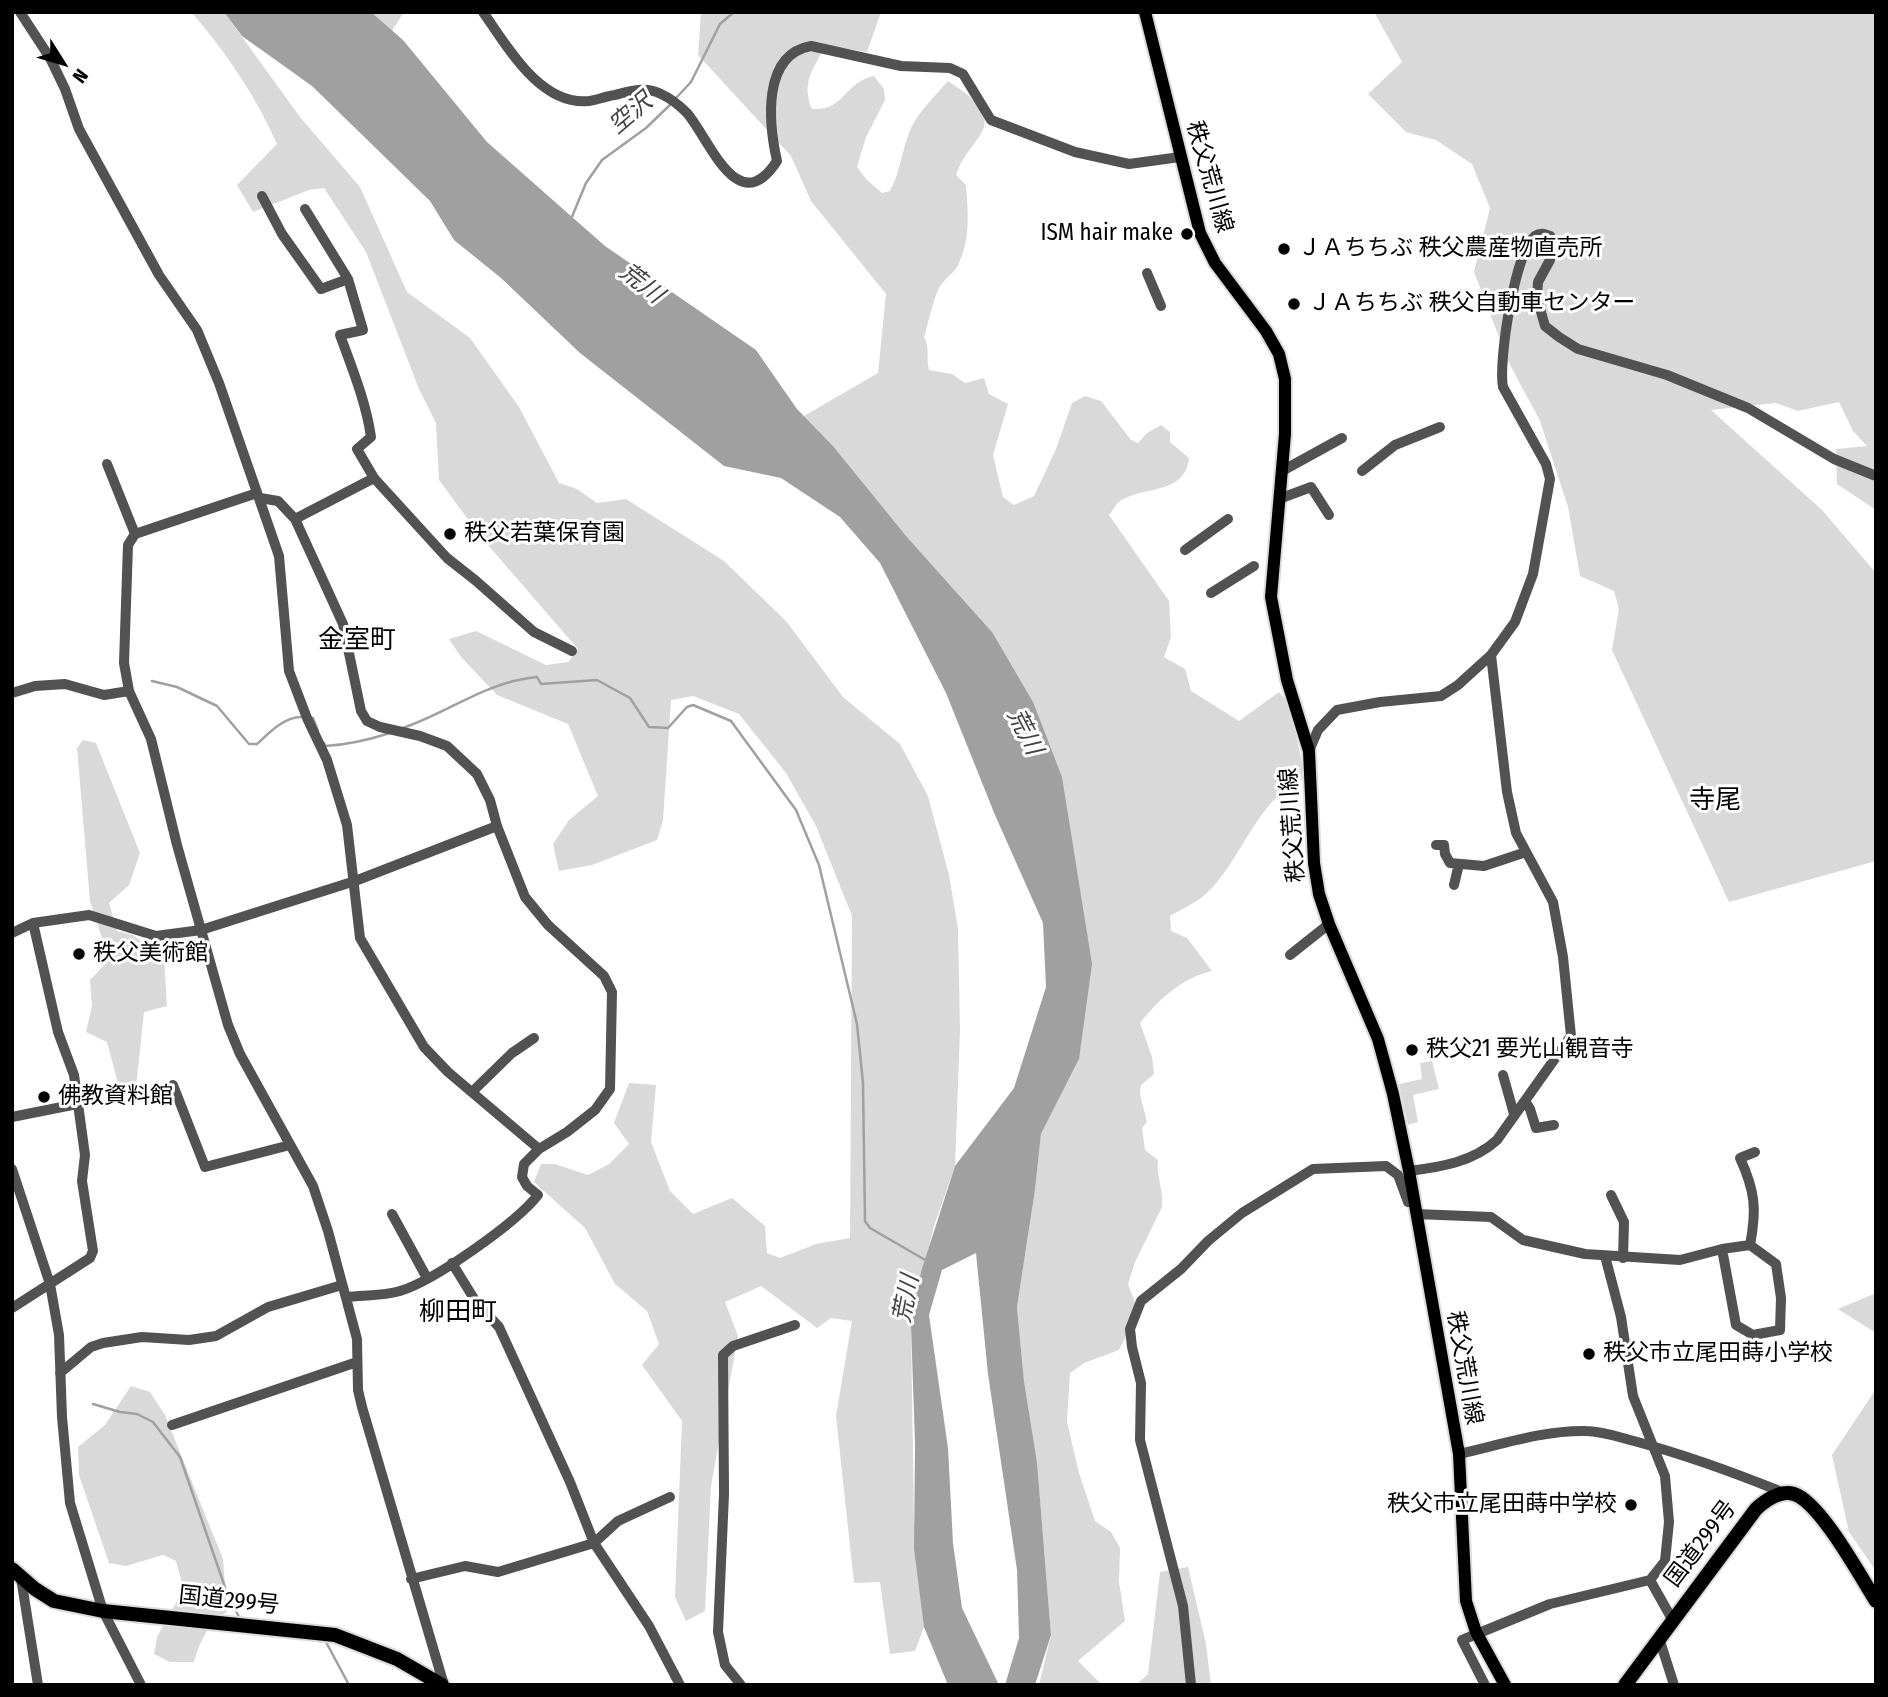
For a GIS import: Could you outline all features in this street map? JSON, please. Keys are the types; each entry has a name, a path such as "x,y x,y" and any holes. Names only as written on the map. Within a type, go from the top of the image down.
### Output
{"highway":[{"path":"1778,1495 1791,1493 1813,1505 1876,1601"},
{"name":"国道299号","path":"1625,1685 1756,1510 1766,1500 1778,1495"},
{"name":"国道299号","path":"17,1574 54,1601 103,1611 335,1635 397,1659 443,1685"}],"main road":[{"name":"秩父荒川線","path":"1145,12 1200,233 1215,263 1266,331 1279,354 1285,379 1285,434 1271,597 1287,680 1309,751 1314,863 1319,894 1378,1039 1409,1171 1459,1454 1466,1601 1476,1632 1505,1685"}],"street":[{"path":"20,12 50,58 65,89 79,129 159,275 197,330 259,495 279,556 289,671 331,771 347,825 360,938 424,1046 449,1072 539,1149"},
{"path":"483,12 527,73 545,88 567,98 587,101 651,89 665,95 686,113 720,163 736,180 754,182 768,176 777,161 770,129 778,71 791,53 811,46 901,66 950,68 963,75 991,120 1076,152 1129,164 1180,157"},
{"path":"262,196 282,234 321,289 348,279"},
{"path":"304,209 348,279 363,330 340,335 356,379 371,437 357,449 374,478 447,558 534,632 572,651"},
{"path":"1309,751 1318,730 1337,710 1380,702 1441,696 1458,685 1491,655 1515,622 1532,574 1550,479 1546,464 1503,387 1500,374 1501,355 1521,260 1534,236 1546,234 1552,242 1550,260 1538,282 1537,298 1545,326 1559,337 1578,349 1667,375 1748,408 1834,459 1876,476"},
{"path":"1147,273 1161,306"},
{"path":"1362,471 1395,445 1440,427"},
{"path":"1282,471 1342,438"},
{"path":"107,464 135,534"},
{"path":"295,519 374,478"},
{"path":"1279,499 1311,487 1329,515"},
{"path":"346,1297 400,1292 452,1263 527,1209 538,1195 527,1186 522,1177 524,1164 539,1149 595,1110 610,1089 612,992 604,976 548,925 525,897 486,791 477,774 447,746 420,736 380,727 366,720 361,711 343,624 295,519 278,501 259,495 135,534 128,545 124,663 129,691 151,739 228,1025 240,1054 313,1186 328,1231 357,1339 362,1407 443,1685"},
{"path":"1185,550 1228,519"},
{"path":"1211,593 1254,566"},
{"path":"1409,1171 1472,1158 1486,1150 1497,1140 1567,1045 1572,1028 1553,902 1516,833 1507,792 1491,655"},
{"path":"12,693 35,686 65,684 104,695 129,691"},
{"path":"12,933 33,923 89,915 156,936 201,930 355,881 497,826"},
{"path":"1436,845 1444,845 1450,863 1484,866 1526,852"},
{"path":"1454,885 1459,864"},
{"path":"12,1308 90,1258 93,1251 82,1181 85,1155 74,1075 58,1032 33,923"},
{"path":"1290,955 1329,924"},
{"path":"472,1092 512,1054 534,1038"},
{"path":"1503,1075 1514,1114"},
{"path":"173,1085 205,1167 290,1145"},
{"path":"1525,1101 1536,1128 1554,1125"},
{"path":"12,1117 77,1104"},
{"path":"1750,1245 1755,1216 1751,1181 1740,1158 1755,1152"},
{"path":"1191,1685 1183,1606 1140,1440 1141,1383 1130,1329 1141,1301 1181,1269 1208,1241 1242,1213 1313,1169 1386,1166 1398,1175 1408,1202 1415,1207 1491,1217 1523,1240 1585,1254 1680,1261 1722,1249 1750,1245 1776,1264 1781,1298 1780,1330 1752,1335 1736,1325 1722,1249"},
{"path":"12,1168 17,1200 50,1284 59,1335 70,1503 103,1611 141,1685"},
{"path":"1611,1195 1624,1222 1623,1258"},
{"path":"392,1214 427,1278"},
{"path":"1485,1685 1462,1640 1476,1632 1550,1604 1650,1580 1665,1561 1669,1522 1665,1476 1633,1396 1621,1317 1605,1256"},
{"path":"452,1263 477,1301 499,1327 570,1482 594,1543 649,1626 680,1685"},
{"path":"60,1373 91,1347 103,1343 142,1337 189,1340 216,1336 268,1307 342,1285"},
{"path":"741,1685 725,1665 718,1632 724,1494 723,1355 733,1346 795,1325"},
{"path":"172,1425 358,1362"},
{"path":"1459,1454 1547,1434 1586,1431 1653,1447 1732,1472 1777,1490 1778,1495"},
{"path":"411,1579 465,1566 498,1572 594,1543 618,1521 670,1497"},
{"path":"17,1574 38,1685"},
{"path":"1650,1580 1672,1619"},
{"path":"1659,1638 1674,1685"}],"shaded area":[{"path":"191,12 224,12 300,117 360,187 407,292 470,338 519,407 559,483 577,489 597,503 626,499 724,561 786,621 843,697 900,744 928,796 949,875 958,929 960,1030 955,1166 934,1226 911,1326 914,1520 924,1627 915,1651 890,1654 880,1582 854,1583 836,1416 852,1321 831,1318 817,1328 761,1286 725,1302 738,1336 711,1486 705,1611 686,1621 675,1597 682,1421 642,1365 659,1344 647,1311 615,1284 585,1228 534,1182 541,1164 555,1164 588,1175 609,1164 629,1144 614,1123 629,1083 656,1085 651,1142 670,1191 693,1214 732,1198 765,1226 767,1253 780,1258 816,1244 850,1238 852,916 816,826 786,773 739,714 693,696 671,700 663,820 657,840 592,865 559,871 553,844 569,820 598,796 568,724 497,695 461,657 449,639 476,631 546,665 568,662 578,649 481,537 439,480 436,423 419,389 366,252 324,188 309,190 253,212 237,185 277,144 239,75"},
{"path":"371,12 404,12 392,31"},
{"path":"701,12 881,12 867,52 826,45 810,76 808,91 812,109 831,106 856,84 874,76 884,89 885,100 866,137 857,167 882,193 890,191 894,183 915,121 948,81 975,102 984,116 985,124 956,175 966,185 967,237 957,267 941,285 932,306 924,337 929,370 952,374 965,383 984,378 989,394 1008,404 993,455 1003,497 1014,505 1034,496 1056,449 1072,403 1085,396 1101,401 1131,440 1138,443 1147,433 1161,425 1170,432 1170,442 1189,458 1180,479 1161,488 1128,497 1118,503 1109,515 1169,601 1171,637 1164,657 1185,669 1191,691 1239,721 1279,692 1290,705 1305,778 1289,787 1263,813 1211,889 1197,901 1170,916 1171,931 1187,938 1212,971 1181,984 1140,1023 1152,1057 1154,1074 1141,1085 1140,1094 1147,1122 1142,1128 1145,1150 1158,1160 1162,1207 1135,1262 1128,1284 1135,1303 1126,1336 1119,1350 1084,1363 1070,1373 1067,1422 1079,1473 1095,1521 1111,1532 1120,1548 1119,1582 1125,1621 1078,1661 1099,1682 1112,1685 1039,1685 1051,1635 1037,1462 1024,1381 1017,1307 1041,1134 1079,1059 992,632 907,537 833,446 804,416 878,373 886,294 811,201 791,156 698,55"},
{"path":"1374,12 1876,12 1876,510 1837,484 1836,449 1867,446 1853,431 1839,402 1798,411 1776,403 1711,410 1822,510 1876,573 1876,861 1729,902 1612,650 1619,609 1614,591 1580,576 1568,507 1540,421 1509,363 1474,272 1490,208 1472,164 1436,140 1406,132 1368,94 1402,62"},
{"path":"83,740 96,743 140,853 129,885 109,903 117,931 133,935 164,959 167,1006 144,1012 136,1087 119,1087 107,1042 86,1032 92,1006 90,980 109,960 90,901 77,748"},
{"path":"1432,1061 1439,1089 1413,1095 1418,1122 1408,1125 1399,1084 1422,1079 1420,1063"},
{"path":"1876,1293 1876,1333 1838,1309"},
{"path":"131,1386 150,1392 165,1415 223,1559 227,1612 210,1626 194,1662 170,1662 154,1654 157,1637 178,1599 186,1598 176,1561 163,1555 126,1566 109,1563 79,1475 78,1447 105,1425"},
{"path":"1876,1389 1876,1571 1849,1532 1832,1455"},
{"path":"1188,1567 1206,1644 1211,1685 1136,1685 1148,1674 1160,1572"}],"water":[{"name":"荒川","path":"224,12 371,12 403,40 487,142 605,246 756,350 797,409 833,446 907,537 992,632 1033,702 1062,777 1092,964 1079,1059 1041,1134 1017,1307 1024,1381 1037,1462 1051,1635 1035,1685 1005,1685 1019,1638 1017,1570 988,1374 976,1253 942,1270 929,1315 948,1448 953,1543 962,1608 999,1685 948,1685 924,1627 914,1549 915,1443 911,1326 921,1272 955,1166 1014,1088 1046,987 1043,923 995,815 946,693 880,563 840,517 781,478 724,466 580,353 501,278 454,240 430,201 312,86 242,36"}],"waterway":[{"name":"空沢","path":"676,98 691,82 720,24 734,12"},
{"name":"空沢","path":"571,219 586,183 602,160 646,128 672,103"},
{"path":"403,728 484,691 537,677 541,684 597,680 630,698 649,727 668,728 687,707 693,705 731,721 796,810 819,865 857,1024 863,1083 865,1221 870,1228 927,1261"},
{"path":"152,681 177,687 217,706 249,744 257,744 283,722 302,717"},
{"path":"309,718 313,718 318,731"},
{"path":"324,743 325,746 342,745 390,733"},
{"path":"93,1404 137,1414 153,1422 180,1457 227,1593 240,1619"},
{"path":"253,1633 281,1636"},
{"path":"305,1639 326,1642 349,1685"}],"place":[{"name":"ISM hair make","path":"1187,234"},
{"name":"ＪＡちちぶ 秩父農産物直売所","path":"1284,249"},
{"name":"ＪＡちちぶ 秩父自動車センター","path":"1294,304"},
{"name":"秩父若葉保育園","path":"450,534"},
{"name":"秩父美術館","path":"79,954"},
{"name":"秩父21 要光山観音寺","path":"1412,1050"},
{"name":"佛教資料館","path":"44,1097"},
{"name":"秩父市立尾田蒔小学校","path":"1589,1354"},
{"name":"秩父市立尾田蒔中学校","path":"1631,1505"}],"district":[{"name":"金室町","path":"357,641"},
{"name":"寺尾","path":"1715,801"},
{"name":"柳田町","path":"458,1313"}]}
